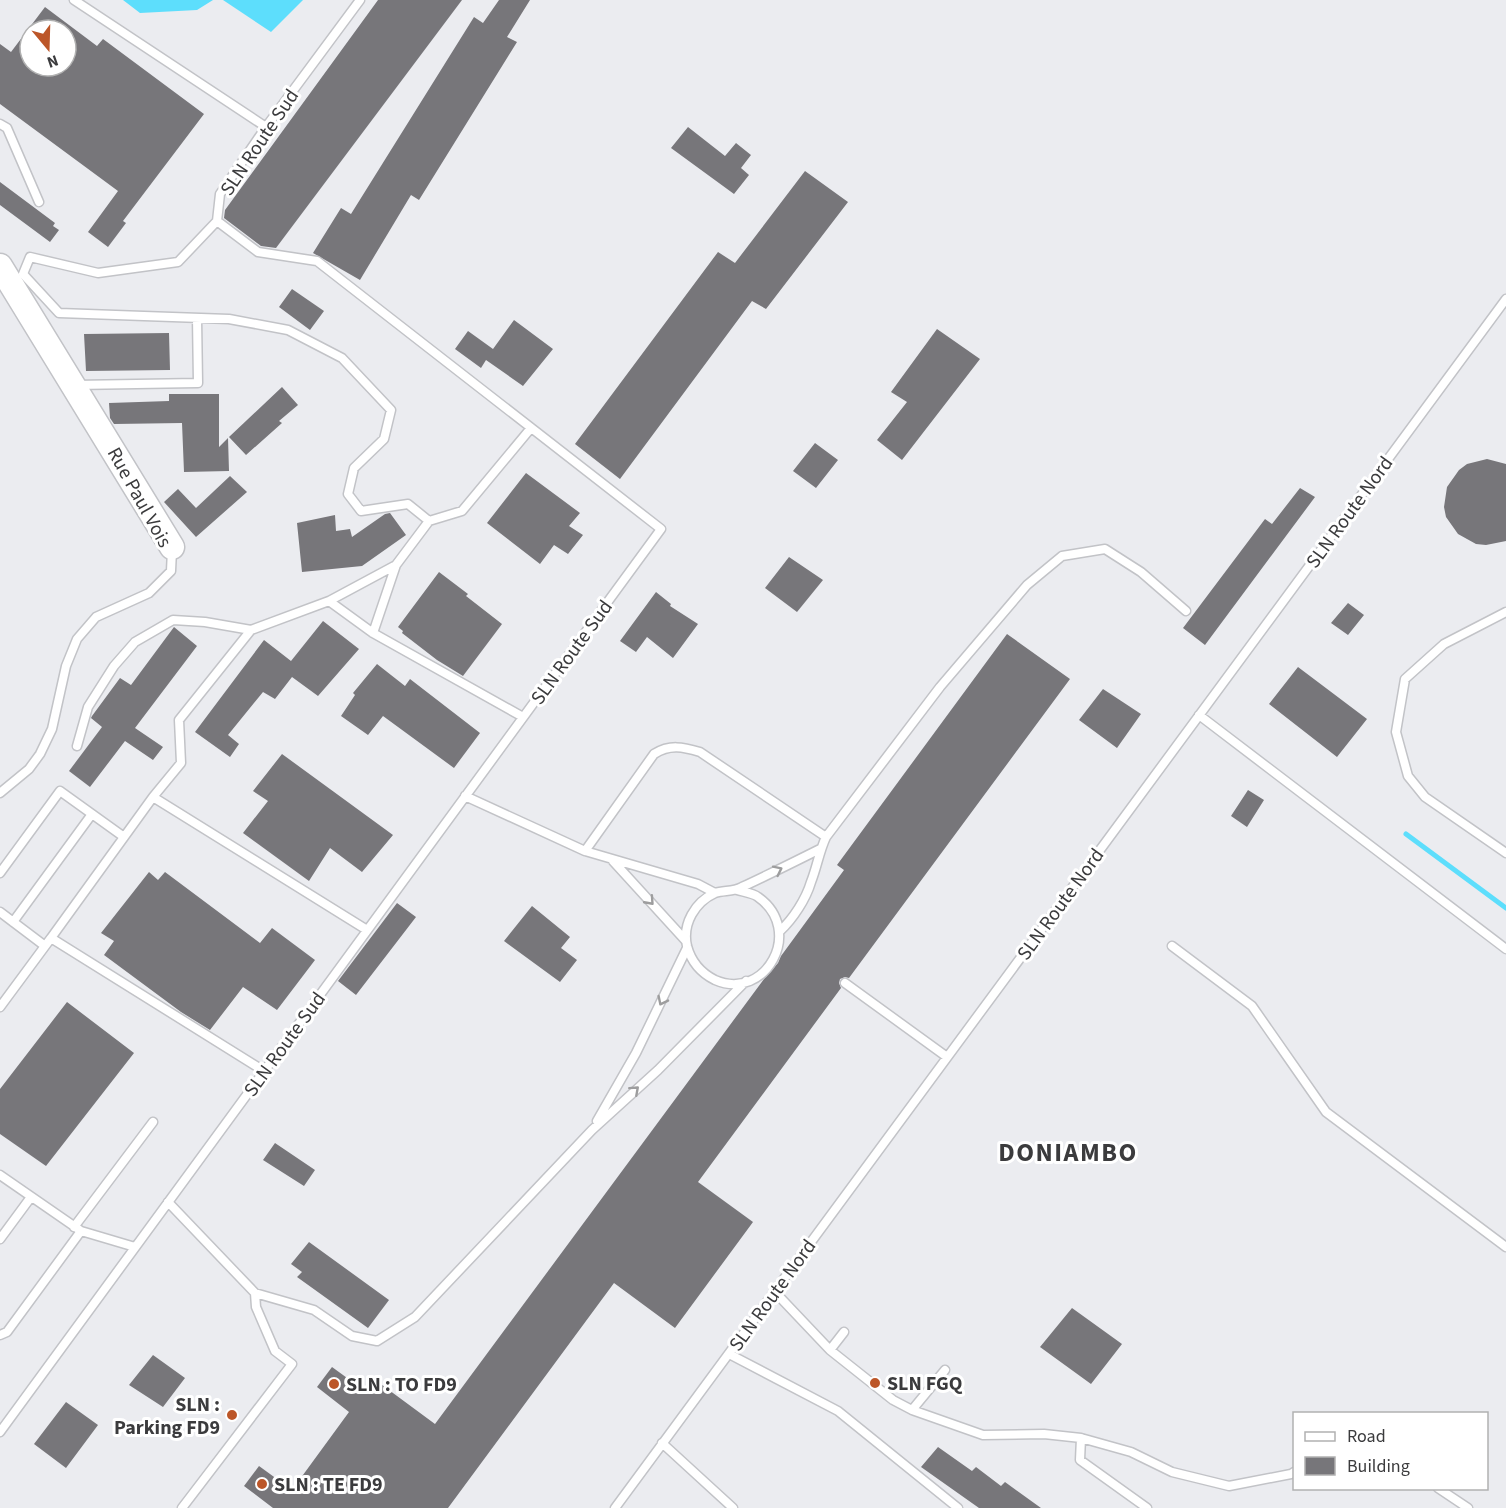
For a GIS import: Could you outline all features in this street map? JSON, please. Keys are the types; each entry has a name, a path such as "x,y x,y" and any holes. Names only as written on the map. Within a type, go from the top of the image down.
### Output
{"street":[{"name":"Rue Paul Vois","path":"0,266 75,385 172,547"}],"lane":[{"path":"74,0 266,127"},
{"name":"SLN Route Sud","path":"0,1432 661,529 317,261 258,252 217,221 219,194 360,0"},
{"path":"0,124 7,128 39,202"},
{"path":"217,221 178,262 98,273 30,257 23,274 59,313 229,319 288,330 342,358 392,410 384,439 354,468 348,494 361,511 408,504 429,521"},
{"name":"SLN Route Nord","path":"615,1508 1506,299"},
{"path":"75,385 198,383 197,318"},
{"path":"373,633 396,565 429,521 462,511 531,428"},
{"name":"Rue Paul Vois","path":"0,793 29,769 40,754 52,729 66,666 77,639 96,617 149,593 171,571 172,547"},
{"path":"780,930 790,922 811,885 820,849 826,837 958,664 1028,585 1062,556 1105,549 1141,572 1186,611"},
{"path":"77,746 88,707 114,666 135,642 173,620 205,622 251,630 329,601 396,565"},
{"path":"329,601 373,633 523,717"},
{"path":"1506,612 1444,644 1405,679 1396,732 1408,776 1425,797 1506,853"},
{"path":"0,1007 153,797 181,763 179,720 251,630"},
{"path":"1199,715 1506,949"},
{"path":"585,851 654,754 665,747 682,747 700,752 826,837"},
{"path":"0,873 60,791 124,837"},
{"path":"465,796 585,851 698,884 716,893"},
{"path":"153,797 367,930"},
{"path":"13,922 92,814"},
{"path":"737,890 820,849"},
{"path":"613,861 687,945"},
{"path":"726,890 737,890 757,896 772,911 780,930 779,945 768,968 758,976 746,981 731,983 717,980 704,973 693,962 687,945 686,929 690,918 705,899 726,890"},
{"path":"0,912 45,946"},
{"path":"51,938 264,1071"},
{"path":"592,1130 636,1053 687,945"},
{"path":"779,945 789,945"},
{"path":"1172,946 1252,1006 1326,1112 1506,1247"},
{"path":"168,1202 255,1293 314,1310 352,1336 377,1341 415,1317 592,1130 658,1070 746,981"},
{"path":"845,983 947,1057"},
{"path":"0,1335 7,1332 153,1122"},
{"path":"0,1175 77,1229 135,1247"},
{"path":"0,1239 32,1197"},
{"path":"774,1291 830,1350 893,1400 912,1410 983,1435 1044,1434 1081,1438 1131,1452 1172,1472 1229,1486 1293,1473"},
{"path":"184,1505 292,1364 275,1351 256,1307 255,1293"},
{"path":"830,1350 844,1332"},
{"path":"729,1354 838,1411 958,1508"},
{"path":"912,1410 945,1370"},
{"path":"1081,1438 1080,1460 1147,1508"},
{"path":"662,1443 733,1508"},
{"path":"1441,1490 1468,1508"}],"water":[{"path":"123,0 213,0 197,10 140,13"},
{"path":"223,0 303,0 271,32"}],"building":[{"path":"378,0 462,0 276,248 261,246 224,218 225,210"},
{"path":"499,0 530,0 507,37 517,42 419,200 411,195 360,280 313,253 341,208 351,214 474,17 483,23"},
{"path":"45,7 60,18 37,18"},
{"path":"78,32 97,46 103,39 204,114 123,221 126,223 108,247 88,232 118,191 0,104 0,44 11,52 18,43 18,78 78,78"},
{"path":"688,127 725,156 736,143 751,155 741,168 749,175 734,194 671,148"},
{"path":"805,171 848,202 766,309 752,301 620,479 575,444 718,252 735,263"},
{"path":"0,182 55,223 53,226 59,230 50,242 0,205"},
{"path":"292,289 324,311 310,330 279,307"},
{"path":"514,320 553,349 523,386 486,360 481,368 455,349 468,331 493,349"},
{"path":"937,329 980,359 902,460 877,440 907,402 891,392"},
{"path":"169,333 170,370 86,371 84,334"},
{"path":"282,387 298,405 279,421 282,423 246,455 229,437"},
{"path":"169,394 219,394 219,447 228,438 229,471 184,472 182,423 114,424 110,418 109,403 169,401"},
{"path":"815,443 838,460 816,488 793,471"},
{"path":"1487,459 1506,464 1506,541 1486,545 1476,544 1458,534 1446,517 1444,507 1447,487 1459,470 1467,464"},
{"path":"526,473 580,513 569,526 583,535 568,554 554,545 540,564 487,523"},
{"path":"230,476 247,492 196,537 164,502 178,489 196,508"},
{"path":"1300,488 1315,497 1205,645 1183,628 1265,519 1272,524"},
{"path":"390,513 406,535 362,566 302,572 297,523 335,515 336,531 350,529 352,537 385,514"},
{"path":"789,557 823,580 797,612 765,588"},
{"path":"439,572 502,624 463,676 437,660 402,633 403,631 398,627"},
{"path":"656,592 671,604 670,606 698,624 673,658 647,637 636,652 620,641"},
{"path":"1348,603 1364,615 1348,635 1331,623"},
{"path":"323,621 359,649 318,696 292,677 275,699 263,692 228,735 239,744 230,757 195,732 264,640 291,661"},
{"path":"174,627 197,646 135,728 163,747 153,760 125,741 90,787 69,771 102,727 91,718 92,716 120,678 131,685"},
{"path":"1007,634 1070,679 849,978 840,979 841,988 698,1182 753,1222 675,1328 614,1283 448,1508 273,1508 244,1486 259,1466 292,1490 349,1412 317,1387 332,1367 365,1391 374,1379 435,1424 778,963 844,870 837,865"},
{"path":"377,664 405,686 410,679 480,733 454,768 383,716 368,735 341,716 355,695 353,693"},
{"path":"1298,667 1367,719 1337,757 1269,704"},
{"path":"1103,689 1141,714 1117,748 1079,720"},
{"path":"282,754 393,835 362,872 330,848 309,881 243,833 268,801 253,791"},
{"path":"1248,790 1264,800 1247,827 1231,816"},
{"path":"149,872 158,880 165,872 260,943 272,928 315,960 277,1010 243,987 210,1030 181,1012 104,955 114,941 101,933"},
{"path":"397,903 416,917 356,995 338,981"},
{"path":"532,906 570,937 561,948 577,960 560,982 504,941"},
{"path":"67,1002 134,1053 46,1166 0,1134 0,1089"},
{"path":"275,1143 315,1170 304,1186 263,1160"},
{"path":"309,1242 389,1300 368,1328 297,1277 302,1272 291,1264"},
{"path":"1072,1308 1122,1344 1091,1384 1040,1347"},
{"path":"153,1355 185,1378 163,1407 129,1385"},
{"path":"66,1402 98,1425 66,1468 34,1444"},
{"path":"938,1447 972,1471 976,1467 1001,1486 1005,1482 1041,1508 979,1508 921,1467"}],"waterway":[{"path":"1406,834 1506,908"}],"place":[{"name":"SLN FGQ","path":"875,1383"},
{"name":"SLN : TO FD9","path":"334,1384"},
{"name":"SLN : Parking FD9","path":"232,1415"},
{"name":"SLN : TE FD9","path":"262,1484"}],"district":[{"name":"DONIAMBO","path":"1068,1152"}]}
